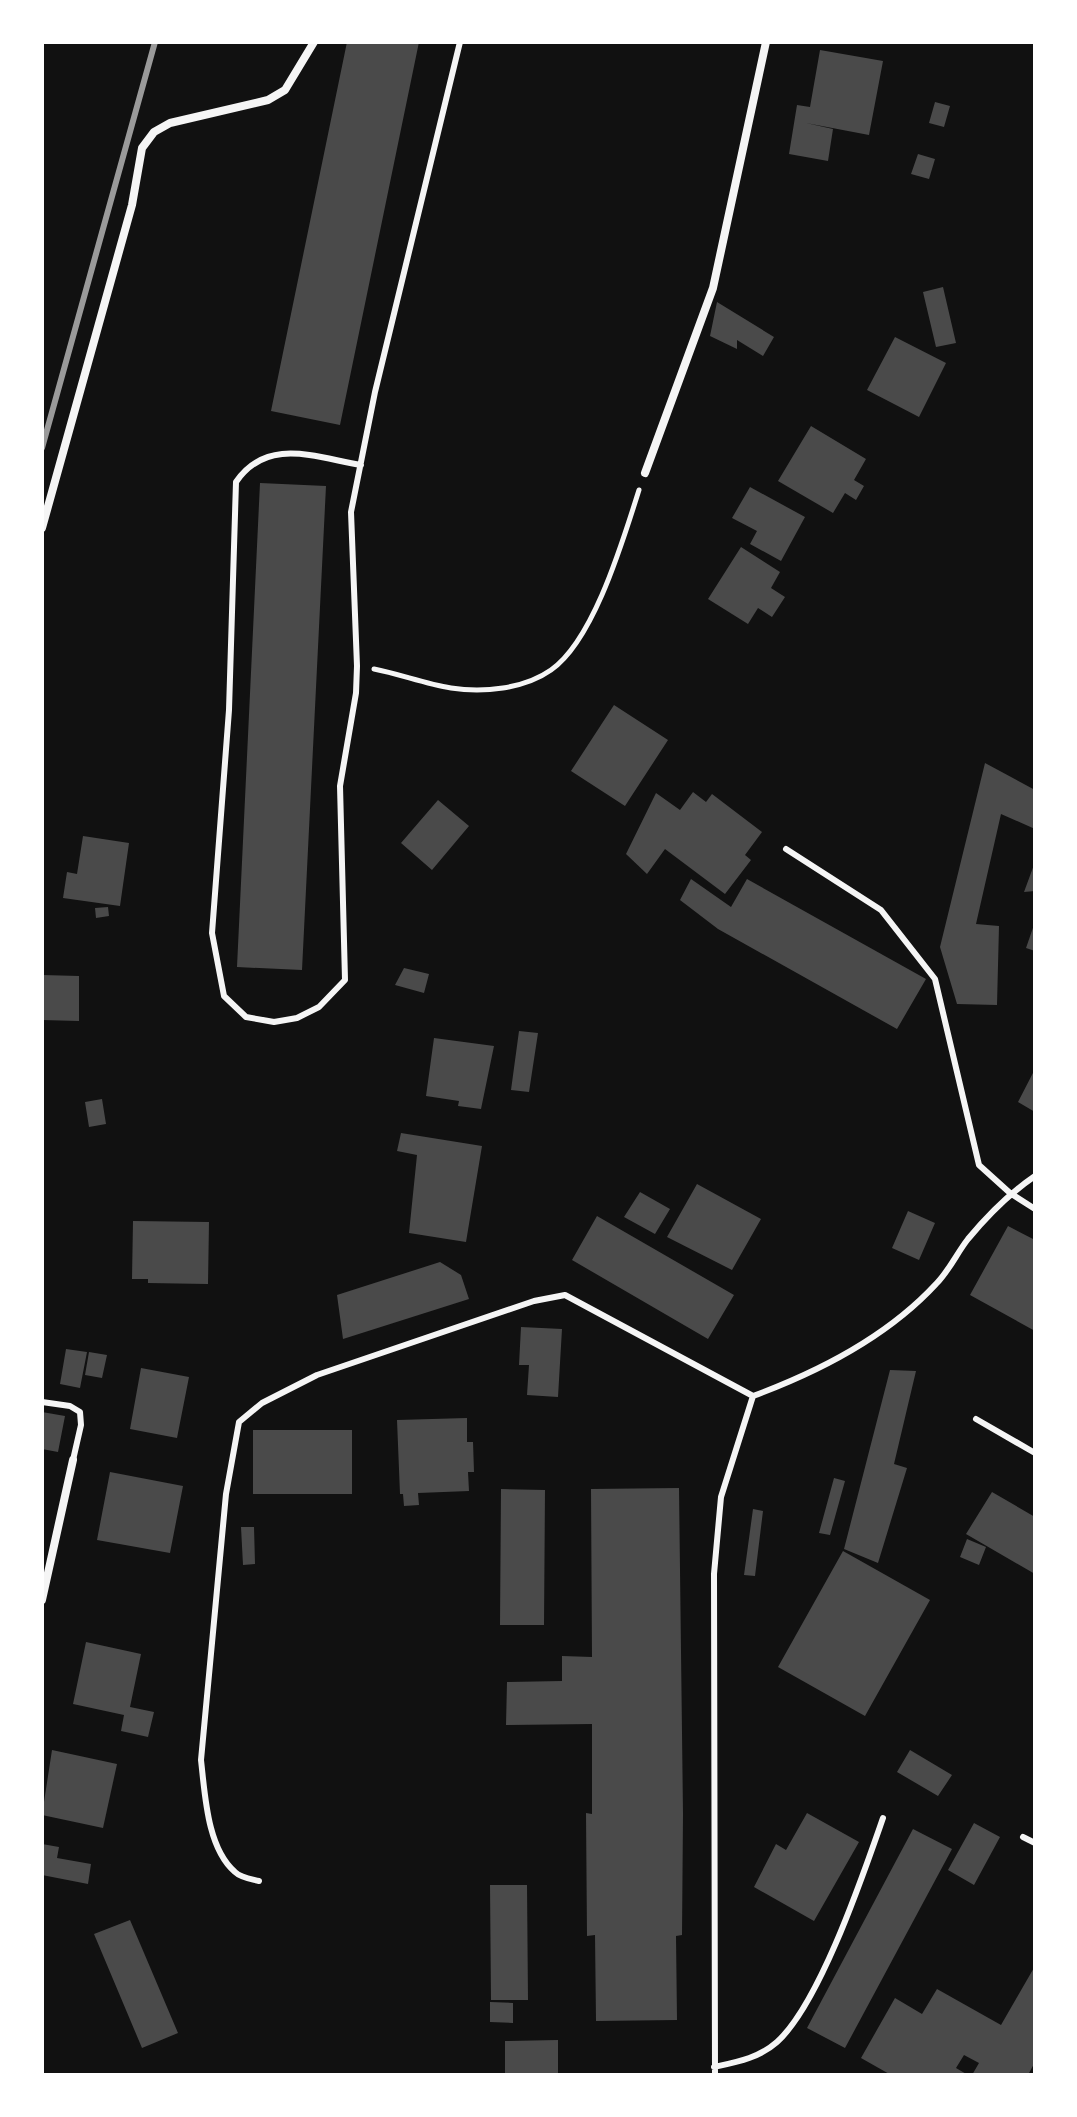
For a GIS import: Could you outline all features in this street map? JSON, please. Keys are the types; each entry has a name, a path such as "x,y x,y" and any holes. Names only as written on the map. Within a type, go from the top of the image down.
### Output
{"street":[{"path":"42,528 132,205 142,148 154,132 170,123 268,100 285,90 314,42"},
{"path":"645,473 713,288 766,42"},
{"path":"42,1600 73,1460"}],"lane":[{"path":"361,465 279,452 249,463 236,482 229,710 212,933 224,996 246,1017 274,1022 297,1018 319,1007 345,980 340,786 356,693 357,666 351,512 460,42"},
{"path":"786,849 881,910 935,979 979,1165 1010,1193 1035,1209"},
{"path":"259,1881 238,1875 225,1861 205,1799 201,1760 226,1494 239,1422 262,1403 317,1375 534,1301 565,1295 753,1396 799,1379 843,1355 890,1322 936,1284 969,1238 1010,1193 1035,1176"},
{"path":"715,2075 714,1574 721,1497 753,1396"},
{"path":"42,1402 70,1406 80,1412 73,1460"},
{"path":"976,1419 1035,1453"},
{"path":"714,2067 746,2061 778,2041 804,2004 858,1889 883,1818"},
{"path":"1023,1837 1035,1843"}],"path":[{"path":"357,666 452,688 519,687 552,669 574,646 594,608 645,473"}],"building":[{"path":"347,42 419,42 340,425 271,411"},
{"path":"820,50 883,61 869,135 806,123 833,129 828,161 789,154 797,105 810,107"},
{"path":"935,102 950,106 944,127 929,123"},
{"path":"918,154 935,159 929,179 911,174"},
{"path":"943,287 956,343 936,347 923,292"},
{"path":"717,302 774,337 763,356 737,340 737,349 710,336"},
{"path":"895,337 946,363 919,417 867,390"},
{"path":"811,426 866,459 854,480 864,486 856,500 845,493 833,513 778,481"},
{"path":"260,483 326,486 302,970 237,967"},
{"path":"750,487 805,517 781,561 750,544 757,531 732,518"},
{"path":"741,547 780,572 771,588 785,597 772,617 758,608 748,624 708,599"},
{"path":"614,705 668,740 625,806 571,771"},
{"path":"985,763 1035,790 1035,829 1001,814 976,924 999,926 997,1005 957,1004 940,947"},
{"path":"693,792 706,802 712,794 762,832 745,855 751,860 725,894 665,849 647,874 626,854 656,793 680,810"},
{"path":"438,800 469,826 432,870 401,843"},
{"path":"83,836 129,843 120,906 63,898 67,872 77,874"},
{"path":"1035,862 1035,891 1024,892"},
{"path":"691,879 731,907 747,879 926,979 897,1029 718,929 680,900"},
{"path":"108,907 109,916 96,918 95,908"},
{"path":"1035,922 1035,951 1026,948"},
{"path":"404,968 429,974 424,993 395,985"},
{"path":"42,975 79,976 79,1021 42,1020"},
{"path":"519,1031 538,1033 529,1092 511,1090"},
{"path":"434,1038 494,1046 481,1109 458,1106 459,1101 426,1096"},
{"path":"1035,1069 1035,1112 1018,1102"},
{"path":"102,1099 106,1124 89,1127 85,1102"},
{"path":"401,1133 482,1146 466,1242 409,1233 417,1155 397,1151"},
{"path":"697,1184 761,1219 732,1270 667,1237"},
{"path":"640,1192 670,1209 655,1234 624,1217"},
{"path":"908,1211 935,1223 919,1260 892,1248"},
{"path":"597,1216 734,1295 708,1339 572,1260"},
{"path":"133,1221 209,1222 208,1284 148,1283 148,1279 132,1279"},
{"path":"1008,1226 1035,1240 1035,1331 970,1295"},
{"path":"440,1262 461,1275 469,1299 343,1339 337,1295"},
{"path":"521,1327 562,1329 558,1397 527,1395 529,1365 519,1365"},
{"path":"66,1349 87,1352 80,1388 60,1384"},
{"path":"89,1352 107,1355 102,1378 85,1375"},
{"path":"141,1368 189,1377 177,1438 130,1429"},
{"path":"890,1370 916,1371 894,1464 907,1468 878,1563 844,1549"},
{"path":"42,1412 65,1416 58,1452 42,1449"},
{"path":"467,1418 467,1442 473,1442 474,1472 468,1472 469,1491 418,1493 419,1505 404,1506 403,1494 400,1494 397,1420"},
{"path":"253,1430 352,1430 352,1494 253,1494"},
{"path":"110,1472 183,1486 170,1553 97,1540"},
{"path":"834,1478 845,1481 830,1535 819,1533"},
{"path":"679,1488 683,1814 682,1935 676,1936 677,2020 596,2021 595,1935 587,1936 586,1813 592,1814 592,1724 506,1725 507,1682 562,1681 562,1656 592,1657 591,1489"},
{"path":"501,1489 545,1490 544,1625 500,1625"},
{"path":"992,1492 1035,1517 1035,1574 966,1534"},
{"path":"753,1509 763,1511 755,1576 744,1575"},
{"path":"241,1527 254,1527 255,1564 243,1565"},
{"path":"967,1539 986,1547 979,1565 960,1557"},
{"path":"843,1551 930,1600 865,1716 778,1667"},
{"path":"86,1642 141,1654 130,1707 154,1712 148,1737 121,1731 124,1715 73,1704"},
{"path":"52,1750 117,1764 103,1828 42,1815"},
{"path":"910,1750 952,1775 938,1796 897,1772"},
{"path":"807,1813 859,1842 814,1921 754,1887 776,1844 786,1850"},
{"path":"974,1823 1000,1837 974,1885 948,1870"},
{"path":"913,1829 952,1849 845,2048 807,2028"},
{"path":"42,1844 59,1847 57,1858 91,1864 88,1884 42,1875"},
{"path":"490,1885 527,1885 528,2000 491,2000"},
{"path":"130,1920 178,2033 142,2048 94,1934"},
{"path":"1035,1966 1035,2062 1028,2075 972,2075 979,2063 964,2055 956,2068 968,2075 891,2075 861,2058 895,1998 922,2014 937,1989 1001,2025"},
{"path":"490,2002 513,2003 513,2023 490,2022"},
{"path":"558,2040 558,2075 505,2075 505,2041"}],"railway":[{"path":"42,448 155,42"}]}
